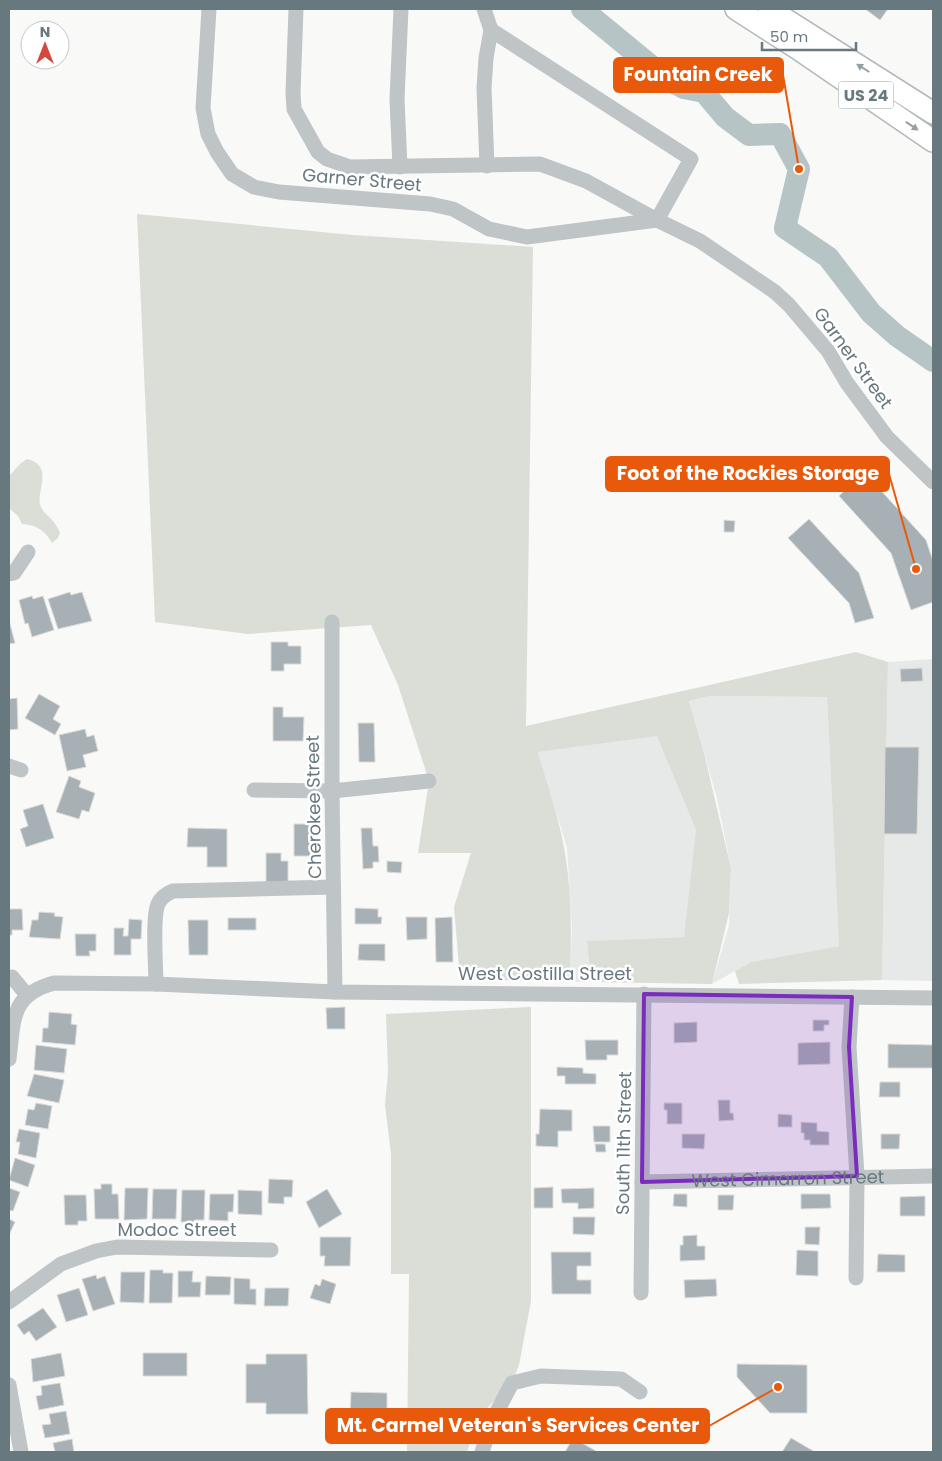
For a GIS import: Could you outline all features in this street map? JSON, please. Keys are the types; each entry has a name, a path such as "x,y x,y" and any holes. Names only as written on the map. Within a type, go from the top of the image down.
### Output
{"highway":[{"name":"US 24","path":"736,9 800,50 933,141"},
{"name":"US 24","path":"769,9 933,113"}],"street":[{"name":"Garner Street","path":"209,9 203,108 208,134 217,152 232,174 254,187 279,192 430,204 453,209 489,229 527,237 657,220 700,241 775,292 789,305 828,350 847,383 887,437 933,482"},
{"path":"296,9 294,109 318,152 328,159 350,167 540,164 586,181 657,220 691,159 490,30"},
{"path":"400,167 397,99 402,9"},
{"path":"484,9 490,30 484,88 488,166"},
{"path":"9,574 14,573 28,552"},
{"name":"Cherokee Street","path":"332,622 335,992"},
{"path":"254,790 332,791 429,781"},
{"path":"9,1059 13,1021 17,1008 27,995 39,987 54,983 156,984 156,917 158,904 164,895 173,891 333,887"},
{"path":"12,977 27,995"},
{"name":"West Costilla Street","path":"156,984 335,992 933,998"},
{"name":"South 11th Street","path":"641,1293 644,994"},
{"path":"852,997 849,1047 857,1176 856,1278"},
{"name":"West Cimarron Street","path":"642,1182 857,1176 933,1176"},
{"name":"Modoc Street","path":"9,1302 60,1264 96,1251 117,1247 271,1250"},
{"path":"482,1452 492,1421 512,1383 541,1376 621,1379 640,1392"},
{"path":"9,1385 21,1452"}],"highlighted area":[{"path":"644,994 852,997 849,1047 857,1176 642,1182"}],"shaded area":[{"path":"137,214 353,235 533,247 526,726 856,652 888,662 882,980 739,984 735,971 751,962 839,946 827,697 710,696 689,701 704,753 731,868 729,913 712,984 591,982 587,941 684,937 696,830 657,736 538,752 556,813 566,859 571,915 570,982 460,979 454,907 471,853 418,853 429,781 398,685 371,625 248,634 155,622"},
{"path":"27,459 36,463 40,468 42,474 41,507 56,524 60,533 58,538 52,543 40,529 22,524 18,516 9,508 9,476"},
{"path":"933,659 933,981 882,980 888,662"},
{"path":"710,696 827,697 839,946 751,962 712,984 729,925 731,868 717,798 689,701"},
{"path":"658,735 696,830 697,858 684,937 587,941 591,982 570,982 572,929 567,848 538,752"},
{"path":"531,1007 531,1301 519,1365 512,1383 478,1417 467,1452 407,1452 409,1274 391,1274 391,1154 385,1105 388,1072 386,1014"}],"building":[{"path":"865,9 888,9 880,20"},
{"path":"864,472 926,540 933,561 933,602 911,610 891,553 839,496"},
{"path":"809,519 859,573 874,618 855,623 849,603 788,538"},
{"path":"724,520 735,521 734,532 724,532"},
{"path":"70,592 71,595 82,592 92,621 58,629 48,599"},
{"path":"32,596 33,599 43,596 54,630 32,637 28,623 25,624 19,600"},
{"path":"9,620 15,643 9,644"},
{"path":"271,642 288,642 288,646 301,646 301,664 284,664 284,671 271,671"},
{"path":"922,668 923,681 901,682 900,669"},
{"path":"39,694 60,706 53,719 61,724 55,735 25,718"},
{"path":"17,698 18,729 9,730 9,699"},
{"path":"273,707 283,707 283,717 304,717 303,741 273,741"},
{"path":"358,723 374,723 375,762 359,762"},
{"path":"85,729 87,737 94,735 98,751 83,755 86,767 67,771 59,735"},
{"path":"885,747 919,747 917,834 884,834"},
{"path":"69,776 81,781 79,787 95,793 89,812 82,810 79,819 56,812"},
{"path":"43,804 54,838 26,847 20,829 28,826 23,810"},
{"path":"294,824 310,824 311,856 294,856"},
{"path":"188,828 227,829 227,867 207,867 207,847 187,847"},
{"path":"361,828 372,828 373,846 378,846 379,862 373,862 373,868 363,869"},
{"path":"266,853 281,853 281,861 288,861 288,882 266,882"},
{"path":"387,861 402,862 401,873 387,872"},
{"path":"355,908 378,909 378,917 382,917 381,924 355,924"},
{"path":"9,909 22,909 23,930 12,930 12,935 9,935"},
{"path":"39,912 55,913 54,916 63,917 60,939 29,937 32,920 38,920"},
{"path":"406,917 427,917 427,939 407,940"},
{"path":"452,917 453,962 436,962 435,918"},
{"path":"228,918 256,918 256,930 228,930"},
{"path":"129,919 142,920 141,939 131,939 131,955 114,955 114,928 124,928 123,936 128,936"},
{"path":"188,920 208,920 208,955 189,955"},
{"path":"75,934 96,934 96,951 89,951 90,956 76,956"},
{"path":"359,944 385,944 385,961 358,960"},
{"path":"345,1007 345,1029 327,1029 326,1008"},
{"path":"49,1012 72,1014 71,1024 77,1025 75,1045 42,1042 43,1028 48,1028"},
{"path":"813,1020 829,1020 829,1025 824,1025 824,1031 813,1031"},
{"path":"697,1022 697,1042 674,1043 674,1023"},
{"path":"585,1040 618,1040 618,1055 607,1055 607,1060 586,1060"},
{"path":"830,1042 830,1064 798,1065 798,1043"},
{"path":"888,1044 933,1045 933,1068 888,1068"},
{"path":"36,1045 67,1049 64,1073 34,1070"},
{"path":"557,1067 583,1068 583,1073 596,1074 596,1084 565,1084 565,1076 557,1076"},
{"path":"34,1074 64,1080 59,1103 27,1096"},
{"path":"880,1082 900,1082 900,1097 879,1097"},
{"path":"718,1100 730,1100 730,1113 733,1113 734,1120 719,1121"},
{"path":"36,1103 52,1106 48,1129 25,1125 28,1109 34,1110"},
{"path":"664,1103 682,1103 682,1124 667,1124 667,1110 664,1110"},
{"path":"540,1109 572,1110 572,1131 558,1131 558,1147 536,1146 536,1134 539,1134"},
{"path":"778,1114 792,1115 792,1127 778,1127"},
{"path":"801,1122 817,1123 817,1131 829,1132 829,1145 810,1145 810,1140 804,1140 804,1133 801,1133"},
{"path":"593,1126 610,1126 610,1142 594,1142"},
{"path":"19,1129 40,1133 36,1158 18,1154 20,1142 16,1142"},
{"path":"682,1134 705,1134 704,1149 682,1148"},
{"path":"881,1134 900,1134 899,1149 881,1149"},
{"path":"595,1144 605,1144 606,1152 596,1152"},
{"path":"15,1158 35,1165 28,1187 9,1180"},
{"path":"269,1179 293,1180 292,1197 284,1197 284,1204 268,1203"},
{"path":"101,1184 112,1184 112,1194 118,1194 119,1219 95,1219 94,1189 101,1189"},
{"path":"553,1187 553,1208 534,1208 534,1188"},
{"path":"9,1188 20,1192 13,1211 9,1210"},
{"path":"125,1188 148,1188 147,1219 124,1220"},
{"path":"594,1188 594,1208 578,1209 578,1203 562,1203 561,1189"},
{"path":"153,1189 177,1189 176,1219 152,1219"},
{"path":"327,1189 342,1214 319,1228 306,1202"},
{"path":"182,1190 205,1190 204,1220 181,1222"},
{"path":"238,1190 262,1191 262,1215 238,1214"},
{"path":"210,1194 234,1194 233,1212 228,1212 228,1221 209,1220"},
{"path":"674,1194 687,1194 687,1207 673,1206"},
{"path":"801,1194 830,1194 831,1208 801,1209"},
{"path":"64,1195 86,1195 87,1221 78,1221 78,1225 65,1225"},
{"path":"718,1195 734,1195 733,1210 718,1210"},
{"path":"925,1196 925,1216 900,1216 900,1197"},
{"path":"573,1217 595,1217 594,1235 573,1234"},
{"path":"9,1219 15,1222 9,1235"},
{"path":"805,1227 820,1227 819,1245 805,1244"},
{"path":"697,1235 697,1246 705,1246 705,1260 680,1261 680,1245 683,1245 683,1236"},
{"path":"320,1237 351,1237 350,1266 324,1266 325,1256 320,1256"},
{"path":"797,1250 818,1251 818,1276 796,1275"},
{"path":"551,1252 591,1252 591,1266 577,1266 577,1280 591,1280 591,1294 552,1294"},
{"path":"878,1254 905,1255 905,1272 877,1272"},
{"path":"150,1270 163,1270 163,1273 173,1273 172,1303 149,1303"},
{"path":"178,1271 193,1271 192,1282 201,1282 200,1297 178,1297"},
{"path":"121,1272 145,1272 144,1303 120,1302"},
{"path":"96,1275 97,1279 105,1276 115,1304 93,1311 82,1279"},
{"path":"206,1276 231,1277 230,1295 205,1295"},
{"path":"234,1278 250,1279 250,1289 256,1289 256,1305 234,1304"},
{"path":"322,1279 336,1284 330,1304 310,1298 315,1284 320,1286"},
{"path":"716,1279 717,1296 685,1298 684,1280"},
{"path":"79,1288 88,1315 66,1322 57,1295"},
{"path":"265,1288 289,1288 288,1306 264,1306"},
{"path":"43,1308 57,1327 36,1341 29,1331 24,1335 17,1325"},
{"path":"61,1353 65,1376 33,1382 31,1359"},
{"path":"143,1353 187,1353 187,1376 143,1376"},
{"path":"266,1354 307,1354 308,1414 266,1414 266,1403 246,1403 246,1364 266,1364"},
{"path":"737,1364 807,1365 807,1413 770,1413 737,1377"},
{"path":"60,1383 64,1405 39,1410 36,1396 42,1395 41,1386"},
{"path":"351,1392 387,1393 387,1422 350,1422"},
{"path":"66,1411 70,1434 45,1438 42,1425 51,1424 49,1414"},
{"path":"573,1438 596,1451 565,1452"},
{"path":"791,1438 815,1452 782,1452"},
{"path":"72,1439 74,1452 55,1452 53,1443"}],"waterway":[{"path":"582,9 667,79 684,88 704,92 725,117 749,135 780,134 799,169 785,228 828,257 871,313 897,336 933,361"}],"place":[{"name":"Fountain Creek","path":"799,169"},
{"name":"Foot of the Rockies Storage","path":"916,569"},
{"name":"Mt. Carmel Veteran's Services Center","path":"778,1387"}]}
